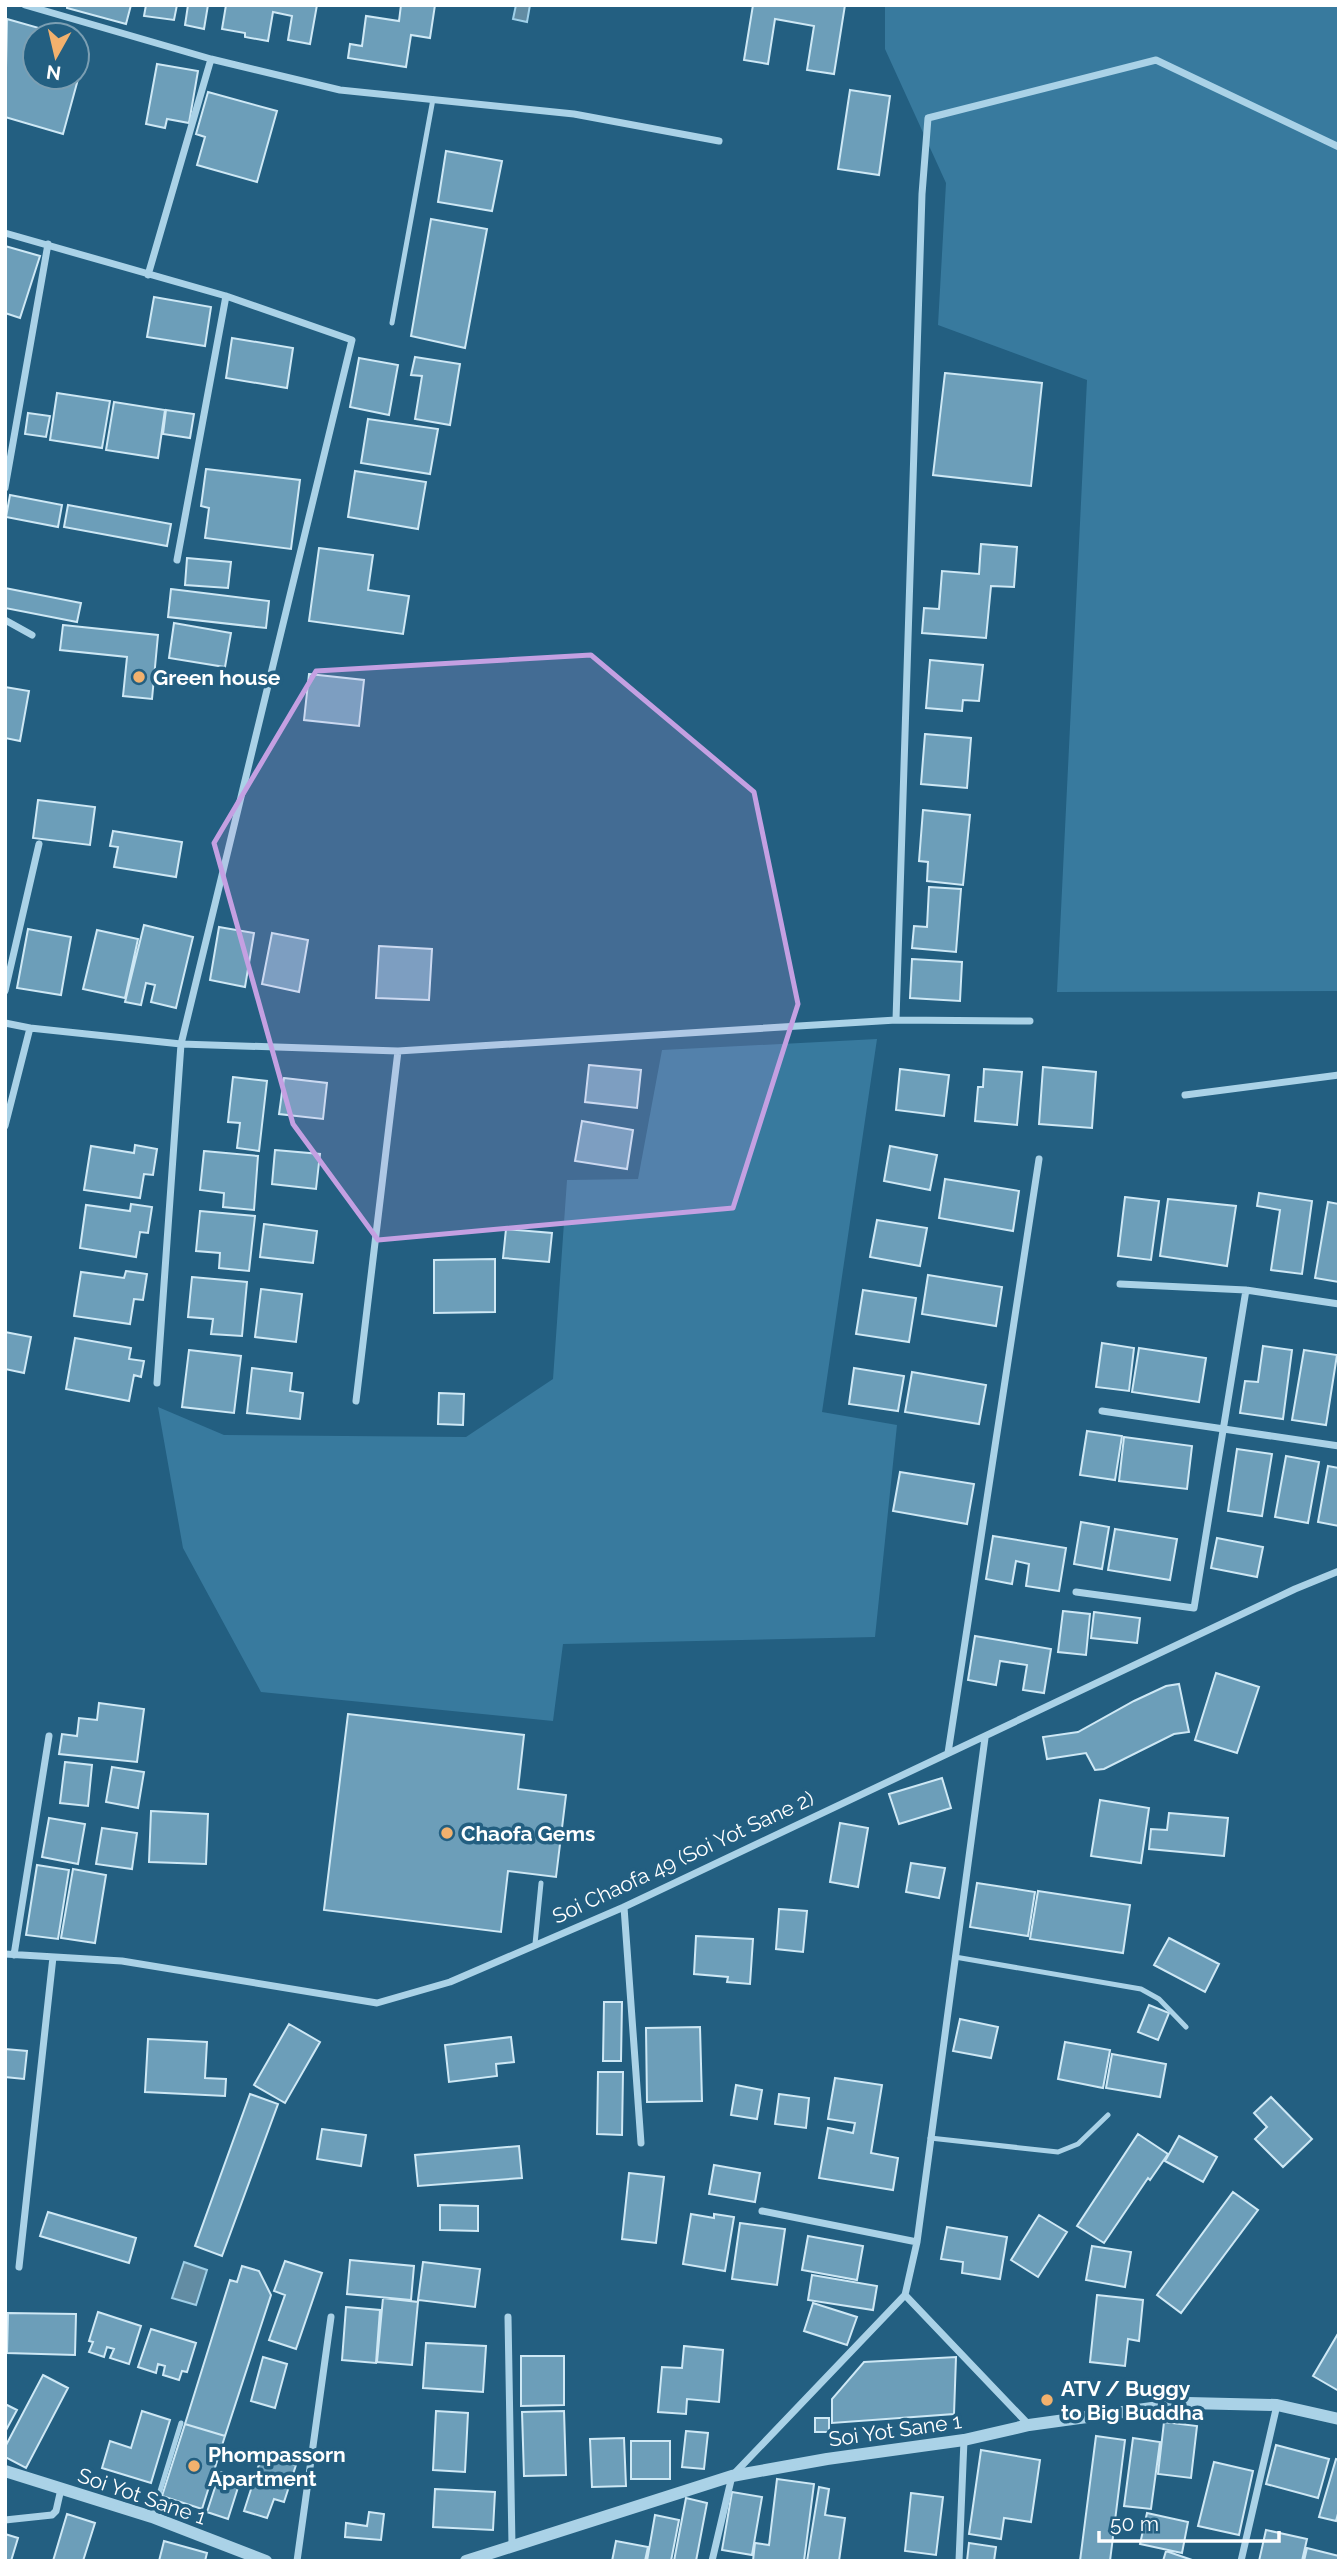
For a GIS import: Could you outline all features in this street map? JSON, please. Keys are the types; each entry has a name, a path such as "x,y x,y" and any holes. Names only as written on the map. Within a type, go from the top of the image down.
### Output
{"street":[{"path":"25,5 211,59 340,90 574,114 719,141"},
{"path":"148,275 211,59"},
{"path":"896,1020 922,194 928,118 1156,60 1339,147"},
{"path":"5,233 226,296 352,340 181,1044 157,1383"},
{"path":"5,488 48,244"},
{"path":"177,560 226,296"},
{"path":"5,621 32,635"},
{"path":"5,991 39,844"},
{"path":"5,1023 181,1044 398,1051 896,1020 1030,1021"},
{"path":"5,1126 30,1028"},
{"path":"356,1401 398,1051"},
{"path":"1185,1095 1339,1075"},
{"path":"948,1753 1039,1159"},
{"path":"1120,1284 1246,1290 1339,1304"},
{"path":"1076,1592 1194,1608 1246,1290"},
{"path":"1102,1411 1339,1446"},
{"name":"Soi Chaofa 49 (Soi Yot Sane 2)","path":"9,1954 122,1961 377,2003 450,1982 624,1907 1295,1589 1339,1571"},
{"path":"9,1954 49,1736"},
{"path":"712,2561 732,2476 905,2295 917,2242 985,1738"},
{"path":"624,1907 641,2143"},
{"path":"19,2267 53,1957"},
{"path":"762,2211 917,2242"},
{"path":"905,2295 1029,2425"},
{"path":"297,2561 331,2317"},
{"path":"508,2317 512,2546"},
{"name":"Soi Yot Sane 1","path":"466,2561 732,2476 827,2459 964,2440 1029,2425 1188,2403 1277,2405 1339,2419"},
{"path":"1241,2561 1277,2405"},
{"path":"959,2561 964,2440"},
{"name":"Soi Yot Sane 1","path":"5,2472 152,2517 266,2561"},
{"path":"5,2520 52,2515 56,2511 61,2489"}],"lane":[{"path":"392,323 433,99"},
{"path":"536,1944 541,1883"},
{"path":"954,1957 1141,1989 1159,1999 1186,2027"},
{"path":"930,2138 1058,2152 1078,2144 1108,2115"},
{"path":"152,2517 181,2423"}],"highlighted area":[{"path":"591,655 754,792 798,1004 733,1208 378,1240 293,1124 214,843 316,671"}],"shaded area":[{"path":"516,5 530,5 527,22 513,19"},
{"path":"885,5 1339,5 1339,991 1057,992 1087,380 938,325 946,183 885,49"},
{"path":"877,1039 822,1412 897,1425 875,1637 563,1644 553,1721 261,1692 183,1548 158,1407 224,1435 466,1437 553,1379 567,1180 638,1179 662,1050"},
{"path":"184,2262 207,2270 196,2305 172,2298"}],"building":[{"path":"67,5 131,5 126,24 67,8"},
{"path":"146,5 177,5 174,20 144,16"},
{"path":"188,5 208,5 204,29 185,25"},
{"path":"226,5 317,5 310,44 288,40 292,16 273,12 268,41 222,29"},
{"path":"401,5 435,5 430,38 411,35 406,67 348,58 350,44 362,46 366,16 399,21"},
{"path":"753,5 845,5 834,74 807,70 814,26 775,19 768,64 744,60"},
{"path":"7,19 21,23 21,91 75,91 63,134 5,117"},
{"path":"157,64 198,71 189,123 167,119 165,128 146,124"},
{"path":"850,90 890,96 879,175 838,169"},
{"path":"208,92 277,111 257,182 197,165 205,137 196,134"},
{"path":"446,151 502,161 492,211 438,202"},
{"path":"431,219 487,229 465,348 411,336"},
{"path":"5,246 40,256 20,318 5,313"},
{"path":"154,297 211,307 205,346 147,337"},
{"path":"232,338 293,348 287,388 226,378"},
{"path":"415,357 460,364 450,425 415,419 422,376 411,375"},
{"path":"359,358 398,365 389,415 350,407"},
{"path":"945,373 1042,383 1031,486 933,475"},
{"path":"57,393 110,401 102,448 50,440"},
{"path":"114,402 165,410 158,458 106,450"},
{"path":"166,410 194,414 190,438 163,434"},
{"path":"28,413 50,416 46,437 25,434"},
{"path":"368,419 438,429 430,474 361,463"},
{"path":"206,469 300,480 291,549 205,538 209,508 201,506"},
{"path":"355,471 426,482 418,529 348,517"},
{"path":"10,495 62,505 58,527 6,517"},
{"path":"68,505 171,524 167,546 64,527"},
{"path":"981,544 1017,547 1014,587 991,586 986,638 922,633 924,608 939,609 942,571 979,574"},
{"path":"319,548 373,555 368,590 409,596 403,634 309,621"},
{"path":"187,558 231,562 228,588 185,585"},
{"path":"5,588 81,603 77,622 5,608"},
{"path":"171,589 269,601 266,628 168,617"},
{"path":"174,623 231,633 225,667 169,658"},
{"name":"Green house","path":"63,625 158,635 152,699 123,696 127,657 60,650"},
{"path":"930,660 983,665 979,701 963,700 962,711 926,708"},
{"path":"309,674 364,680 359,726 304,720"},
{"path":"5,687 29,691 20,741 5,738"},
{"path":"925,734 971,738 967,788 921,784"},
{"path":"38,800 95,807 90,845 33,838"},
{"path":"923,810 970,815 963,885 927,881 928,862 919,861"},
{"path":"113,831 182,842 176,877 114,867 118,847 110,846"},
{"path":"929,887 961,889 956,952 912,948 914,926 927,927"},
{"path":"144,925 193,937 176,1008 151,1002 155,985 146,983 141,1005 125,1002"},
{"path":"219,927 254,933 245,987 210,980"},
{"path":"28,929 71,937 61,995 17,988"},
{"path":"97,930 138,939 125,998 83,989"},
{"path":"272,933 308,940 299,992 262,984"},
{"path":"379,946 432,949 429,1000 376,998"},
{"path":"912,959 962,962 960,1001 910,998"},
{"path":"589,1065 641,1070 637,1108 585,1102"},
{"path":"1043,1067 1096,1072 1092,1128 1039,1124"},
{"path":"900,1069 949,1075 944,1116 896,1110"},
{"path":"984,1069 1022,1072 1017,1125 975,1121 978,1087 983,1087"},
{"path":"233,1077 267,1081 259,1151 237,1148 240,1123 228,1122"},
{"path":"284,1078 327,1083 323,1119 279,1114"},
{"path":"582,1121 633,1130 627,1169 575,1161"},
{"path":"135,1145 157,1149 153,1175 144,1174 140,1198 84,1190 91,1146 134,1153"},
{"path":"890,1146 937,1155 930,1190 884,1181"},
{"path":"275,1150 320,1154 316,1189 272,1184"},
{"path":"204,1151 258,1156 254,1210 223,1207 224,1193 200,1190"},
{"path":"945,1179 1019,1191 1013,1231 939,1218"},
{"path":"1259,1193 1312,1201 1302,1274 1271,1270 1280,1210 1257,1206"},
{"path":"1125,1197 1159,1201 1151,1260 1118,1256"},
{"path":"1168,1199 1236,1206 1227,1266 1160,1256"},
{"path":"1328,1202 1339,1204 1339,1282 1315,1278"},
{"path":"131,1204 152,1207 148,1233 140,1232 136,1257 80,1248 86,1205 130,1211"},
{"path":"200,1211 255,1216 249,1271 219,1268 220,1253 196,1251"},
{"path":"877,1220 927,1228 920,1266 870,1257"},
{"path":"264,1224 317,1231 313,1263 260,1257"},
{"path":"506,1229 552,1233 549,1262 503,1258"},
{"path":"495,1259 495,1312 434,1313 434,1260"},
{"path":"126,1271 147,1274 143,1300 134,1299 130,1324 74,1316 81,1272 124,1278"},
{"path":"928,1275 1002,1287 996,1326 922,1314"},
{"path":"192,1277 247,1282 242,1336 211,1334 213,1319 188,1317"},
{"path":"261,1289 302,1294 296,1342 255,1337"},
{"path":"863,1290 916,1298 909,1342 856,1334"},
{"path":"5,1332 31,1337 24,1373 5,1369"},
{"path":"75,1338 131,1348 129,1359 144,1361 141,1377 134,1375 129,1401 66,1389"},
{"path":"1102,1343 1134,1348 1129,1391 1096,1387"},
{"path":"1263,1346 1292,1350 1283,1419 1240,1413 1245,1381 1258,1382"},
{"path":"1139,1348 1206,1358 1199,1402 1132,1392"},
{"path":"189,1350 241,1356 234,1413 182,1407"},
{"path":"1304,1350 1337,1355 1326,1425 1292,1420"},
{"path":"252,1368 292,1373 290,1391 303,1393 300,1419 247,1413"},
{"path":"854,1368 904,1376 898,1411 849,1404"},
{"path":"912,1372 986,1385 979,1424 905,1412"},
{"path":"439,1393 464,1394 463,1425 438,1424"},
{"path":"1087,1431 1122,1436 1115,1480 1080,1475"},
{"path":"1124,1437 1192,1446 1187,1489 1119,1481"},
{"path":"1237,1449 1272,1454 1262,1516 1228,1511"},
{"path":"1286,1456 1319,1462 1308,1523 1275,1517"},
{"path":"1328,1466 1339,1468 1339,1526 1318,1522"},
{"path":"900,1472 974,1484 967,1524 893,1511"},
{"path":"1081,1522 1109,1527 1102,1569 1074,1564"},
{"path":"1115,1529 1177,1539 1170,1580 1108,1570"},
{"path":"993,1536 1066,1548 1059,1591 1026,1586 1029,1564 1016,1561 1012,1584 986,1579"},
{"path":"1217,1538 1263,1547 1257,1577 1211,1568"},
{"path":"1063,1611 1090,1614 1086,1655 1058,1652"},
{"path":"1094,1612 1140,1618 1137,1643 1091,1638"},
{"path":"975,1636 1051,1649 1044,1693 1023,1690 1027,1665 1000,1661 996,1685 968,1680"},
{"path":"1216,1673 1259,1687 1237,1753 1195,1740"},
{"path":"1179,1684 1189,1732 1174,1734 1104,1769 1095,1770 1086,1753 1047,1759 1043,1737 1078,1732 1134,1701 1166,1686"},
{"path":"99,1703 144,1709 137,1762 59,1754 62,1734 77,1736 79,1718 97,1720"},
{"name":"Chaofa Gems","path":"348,1714 524,1735 518,1789 566,1795 556,1877 508,1871 501,1932 324,1910"},
{"path":"65,1762 92,1765 88,1806 60,1803"},
{"path":"112,1767 144,1772 138,1808 106,1802"},
{"path":"942,1778 951,1808 899,1824 889,1794"},
{"path":"1100,1800 1149,1808 1141,1863 1091,1856"},
{"path":"151,1811 208,1814 206,1864 149,1862"},
{"path":"1169,1813 1228,1818 1224,1856 1149,1849 1151,1829 1167,1830"},
{"path":"49,1818 85,1824 78,1864 42,1857"},
{"path":"840,1823 868,1828 858,1887 830,1882"},
{"path":"102,1828 137,1833 132,1869 96,1864"},
{"path":"911,1863 945,1868 939,1898 906,1892"},
{"path":"37,1865 69,1870 58,1939 26,1935"},
{"path":"73,1869 106,1875 95,1943 61,1938"},
{"path":"977,1883 1035,1892 1028,1936 970,1927"},
{"path":"1038,1891 1130,1905 1123,1953 1030,1939"},
{"path":"779,1909 807,1911 803,1952 776,1949"},
{"path":"696,1936 753,1939 750,1984 727,1982 728,1977 694,1974"},
{"path":"1169,1938 1219,1964 1205,1992 1154,1965"},
{"path":"604,2002 622,2002 621,2061 603,2061"},
{"path":"1149,2005 1169,2013 1158,2040 1138,2032"},
{"path":"960,2019 998,2027 991,2058 953,2051"},
{"path":"289,2024 320,2042 285,2103 254,2085"},
{"path":"700,2027 702,2101 647,2102 646,2028"},
{"path":"511,2037 514,2062 496,2064 497,2076 449,2082 445,2045"},
{"path":"148,2039 207,2042 205,2078 226,2079 225,2096 145,2092"},
{"path":"1065,2042 1110,2050 1103,2088 1058,2079"},
{"path":"5,2049 27,2051 24,2079 5,2077"},
{"path":"1112,2054 1166,2064 1160,2097 1106,2088"},
{"path":"598,2072 623,2072 622,2135 597,2134"},
{"path":"835,2078 882,2085 871,2153 898,2158 893,2190 819,2178 828,2128 853,2133 855,2123 828,2119"},
{"path":"736,2085 762,2090 757,2119 731,2115"},
{"path":"250,2094 278,2104 222,2256 195,2246"},
{"path":"779,2094 809,2098 806,2128 775,2124"},
{"path":"1271,2097 1312,2139 1283,2167 1255,2139 1267,2127 1254,2113"},
{"path":"322,2129 366,2135 361,2166 317,2159"},
{"path":"1138,2134 1168,2154 1150,2180 1148,2178 1104,2243 1077,2226"},
{"path":"1179,2136 1217,2157 1203,2182 1165,2161"},
{"path":"519,2146 522,2178 418,2186 415,2155"},
{"path":"714,2165 760,2173 755,2202 709,2194"},
{"path":"629,2173 664,2177 656,2243 622,2239"},
{"path":"1233,2192 1258,2210 1181,2313 1157,2295"},
{"path":"440,2205 478,2206 478,2231 440,2230"},
{"path":"48,2212 136,2238 129,2263 40,2236"},
{"path":"691,2214 714,2218 714,2214 734,2217 725,2271 683,2264"},
{"path":"1039,2215 1067,2232 1038,2277 1011,2260"},
{"path":"740,2223 785,2229 777,2285 732,2279"},
{"path":"947,2227 1007,2237 1000,2279 962,2273 963,2262 941,2259"},
{"path":"808,2236 863,2246 857,2280 802,2270"},
{"path":"1092,2246 1131,2252 1125,2287 1086,2280"},
{"path":"350,2260 414,2266 411,2300 347,2294"},
{"path":"285,2261 322,2273 296,2349 269,2340 285,2295 274,2291"},
{"path":"423,2262 480,2269 475,2307 418,2300"},
{"path":"242,2266 259,2271 271,2295 225,2436 185,2424 230,2280 237,2282"},
{"path":"812,2275 877,2286 873,2310 808,2300"},
{"path":"1097,2295 1143,2300 1139,2341 1128,2339 1125,2366 1090,2362"},
{"path":"383,2298 418,2302 412,2365 377,2362"},
{"path":"813,2303 857,2317 847,2345 804,2331"},
{"path":"346,2307 380,2310 376,2363 342,2360"},
{"path":"98,2312 141,2326 129,2364 110,2358 114,2349 107,2347 104,2357 89,2352 93,2342 89,2341"},
{"path":"8,2313 76,2314 75,2355 7,2353"},
{"path":"151,2329 196,2343 187,2372 182,2371 179,2380 163,2375 165,2366 158,2364 156,2373 138,2367"},
{"path":"1339,2332 1339,2391 1313,2376"},
{"path":"426,2343 486,2346 483,2392 423,2388"},
{"path":"684,2346 723,2350 719,2402 687,2399 686,2414 658,2412 662,2367 682,2368"},
{"path":"521,2356 564,2356 564,2405 521,2406"},
{"path":"263,2357 287,2364 275,2408 251,2401"},
{"path":"956,2357 954,2414 832,2423 832,2399 864,2362"},
{"path":"43,2375 68,2388 26,2468 5,2457 5,2447"},
{"path":"5,2404 17,2410 5,2432"},
{"path":"142,2411 170,2420 151,2483 102,2468 110,2441 131,2448"},
{"path":"436,2411 468,2413 465,2472 433,2470"},
{"path":"564,2411 566,2475 524,2476 522,2412"},
{"path":"815,2418 829,2418 829,2432 815,2432"},
{"path":"1164,2422 1197,2426 1191,2478 1158,2474"},
{"name":"Phompassorn Apartment","path":"185,2424 225,2436 202,2509 162,2496"},
{"path":"686,2431 708,2433 704,2469 682,2467"},
{"path":"1096,2436 1125,2440 1110,2561 1080,2561"},
{"path":"624,2438 626,2486 592,2487 590,2439"},
{"path":"1133,2438 1160,2442 1151,2509 1124,2506"},
{"path":"631,2441 670,2441 670,2479 631,2479"},
{"path":"1276,2445 1329,2459 1318,2498 1266,2484"},
{"path":"981,2450 1040,2460 1031,2522 1004,2518 1001,2539 969,2534"},
{"path":"262,2455 296,2465 284,2502 274,2499 267,2518 244,2511"},
{"path":"1336,2459 1339,2460 1339,2510 1336,2521 1319,2517"},
{"path":"1214,2462 1253,2471 1239,2535 1198,2526"},
{"path":"220,2472 241,2478 228,2519 207,2512"},
{"path":"777,2479 814,2484 804,2561 753,2561 755,2543 769,2545"},
{"path":"819,2487 829,2489 825,2515 845,2518 839,2561 807,2561"},
{"path":"435,2489 495,2492 493,2530 433,2527"},
{"path":"732,2492 762,2497 752,2555 722,2550"},
{"path":"911,2493 943,2497 936,2555 905,2551"},
{"path":"686,2498 707,2503 696,2561 674,2561"},
{"path":"369,2512 384,2514 381,2540 345,2537 346,2523 367,2526"},
{"path":"1147,2513 1188,2522 1182,2553 1140,2544"},
{"path":"67,2514 95,2523 83,2561 53,2561"},
{"path":"655,2515 679,2520 671,2561 647,2561"},
{"path":"1266,2530 1307,2539 1302,2561 1259,2561"},
{"path":"5,2534 18,2538 11,2561 5,2561"},
{"path":"164,2541 207,2553 205,2561 159,2561"},
{"path":"616,2541 648,2547 645,2561 612,2561"},
{"path":"969,2543 996,2547 994,2561 967,2561"},
{"path":"1307,2548 1339,2556 1339,2561 1304,2561"},
{"path":"1166,2551 1195,2561 1163,2561"}],"place":[{"name":"Green house","path":"139,677"},
{"name":"Chaofa Gems","path":"447,1833"},
{"name":"ATV / Buggy to Big Buddha","path":"1047,2400"},
{"name":"Phompassorn Apartment","path":"194,2466"}]}
